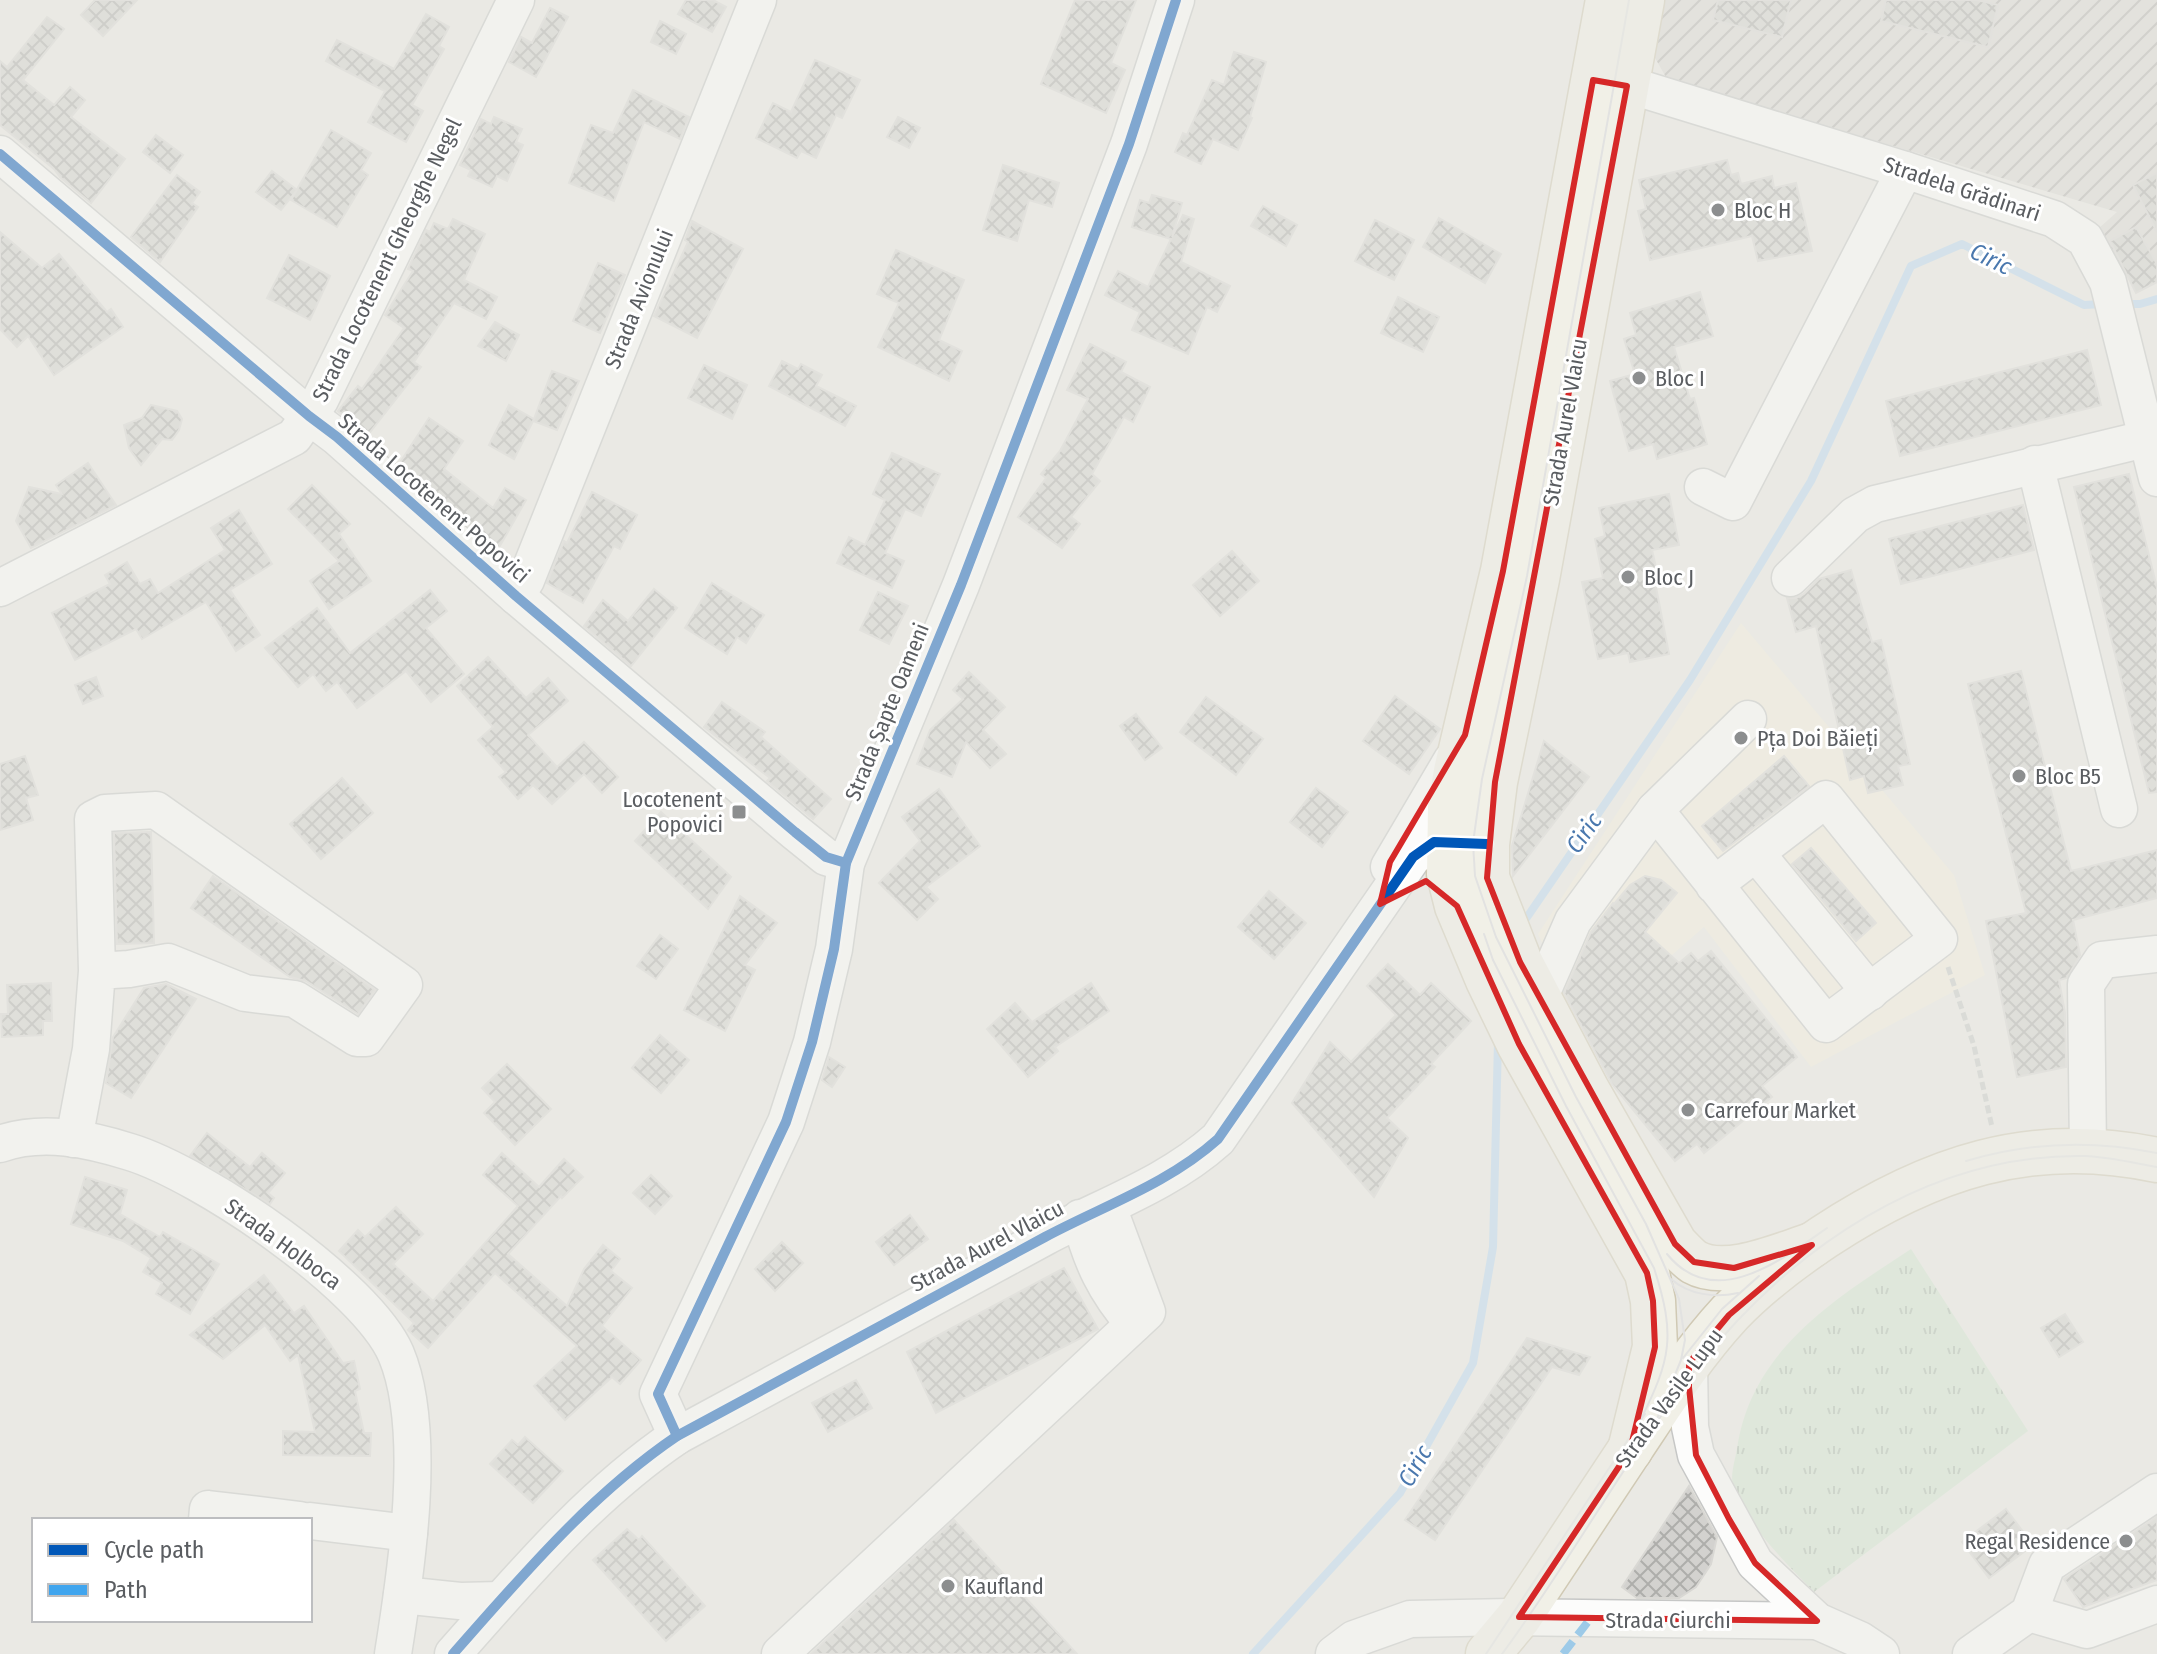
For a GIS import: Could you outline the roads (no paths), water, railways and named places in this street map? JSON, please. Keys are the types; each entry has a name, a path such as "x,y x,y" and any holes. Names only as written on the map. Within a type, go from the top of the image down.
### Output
{"main road":[{"name":"Strada Aurel Vlaicu","path":"1608,0 1610,83 1537,579 1495,782 1468,843 1449,874 1477,905 1516,980 1587,1090 1675,1244 1694,1262 1734,1268 1812,1245"},
{"name":"Strada Aurel Vlaicu","path":"1468,843 1452,795 1610,83 1642,0"},
{"name":"Strada Aurel Vlaicu","path":"1516,980 1519,1044 1647,1273 1653,1301 1655,1347 1634,1444"},
{"name":"Strada Vasile Lupu","path":"1502,1641 1689,1363 1751,1293 1812,1245 1861,1213 1936,1176 1998,1158 2042,1151 2088,1151 2157,1160"}],"street":[{"name":"Strada Locotenent Gheorghe Negel","path":"0,588 294,437 320,400 516,0"},
{"name":"Strada Avionului","path":"516,596 526,580 758,0"},
{"name":"Strada Șapte Oameni","path":"615,1483 626,1452 645,1423 786,1122 812,1042 834,949 846,863 961,585 1129,144 1176,0"},
{"name":"Stradela Grădinari","path":"1610,83 1905,170 2062,223 2085,239 2108,282 2157,478"},
{"name":"Strada Locotenent Popovici","path":"0,154 337,437 516,596 826,857 846,863"},
{"path":"1703,487 1733,502 1905,170"},
{"path":"1790,578 1855,515 1875,504 2145,439"},
{"path":"2035,464 2119,809"},
{"path":"1516,980 1573,921 1655,810 1748,719"},
{"name":"Strada Aurel Vlaicu","path":"1380,904 1390,862 1433,796 1465,735"},
{"path":"1655,810 1714,885 1826,1024 1939,939 1826,799 1714,885"},
{"path":"74,1139 91,1049 97,971 93,819 105,813 156,810 404,985 366,1038 357,1038 295,999 245,993 168,962 97,971"},
{"name":"Strada Aurel Vlaicu","path":"453,1654 500,1600 615,1483 677,1436 1199,1156 1218,1139 1413,857 1434,842 1468,843"},
{"path":"1756,853 1870,992"},
{"path":"1380,904 1411,883 1426,881 1477,905"},
{"path":"2088,1151 2086,984 2102,960 2157,954"},
{"name":"Strada Holboca","path":"1,1140 39,1135 74,1139 132,1152 185,1176 252,1218 325,1270 368,1312 395,1354 407,1399 412,1463 409,1533 393,1654"},
{"path":"780,1654 1141,1318 1094,1213"},
{"name":"Strada Ciurchi","path":"1689,1363 1690,1427 1696,1455 1755,1563 1817,1621 1860,1640 1881,1654"},
{"path":"662,1386 698,1409 727,1409"},
{"path":"662,1386 677,1436"},
{"path":"1634,1444 1696,1455"},
{"path":"1971,1654 2029,1613 2047,1565 2157,1492"},
{"path":"207,1518 208,1509 283,1518"},
{"path":"312,1521 409,1533"},
{"path":"402,1595 460,1601 500,1600"},
{"path":"2029,1613 2087,1630 2157,1604"},
{"name":"Strada Ciurchi","path":"1334,1654 1354,1639 1410,1619 1502,1641 1817,1621"}],"waterway":[{"name":"Ciric","path":"1521,926 1690,680 1811,481 1911,266 1962,244 2084,305 2103,304"},
{"name":"Ciric","path":"2124,304 2157,299"},
{"name":"Ciric","path":"1253,1654 1400,1493 1473,1363 1493,1247 1498,1041"}],"tram line":[{"path":"1629,0 1527,576 1482,779 1473,843 1475,876 1496,937 1576,1097 1646,1224 1679,1299 1685,1340 1681,1360 1655,1424"},
{"path":"1484,934 1493,960 1566,1106 1654,1268 1665,1312 1667,1347 1658,1380 1640,1421"},
{"path":"1966,1161 2013,1150 2061,1145 2109,1146 2157,1153"},
{"path":"1502,1654 1645,1439 1696,1369 1733,1325 1774,1285 1819,1248 1867,1216 1918,1190 1971,1171 2027,1159 2085,1156 2157,1167"},
{"path":"1667,1254 1685,1271 1705,1279 1726,1280 1768,1266 1827,1228"},
{"path":"1683,1358 1722,1309 1759,1276"},
{"path":"1671,1279 1686,1289 1703,1294 1738,1293"},
{"path":"1486,1654 1645,1414"}],"place":[{"name":"Bloc H","path":"1718,210"},
{"name":"Bloc I","path":"1639,378"},
{"name":"Bloc J","path":"1628,577"},
{"name":"Pța Doi Băieți","path":"1741,738"},
{"name":"Bloc B5","path":"2019,776"},
{"name":"Locotenent Popovici","path":"739,812"},
{"name":"Carrefour Market","path":"1688,1110"},
{"name":"Regal Residence","path":"2126,1541"},
{"name":"Kaufland","path":"948,1586"}]}
